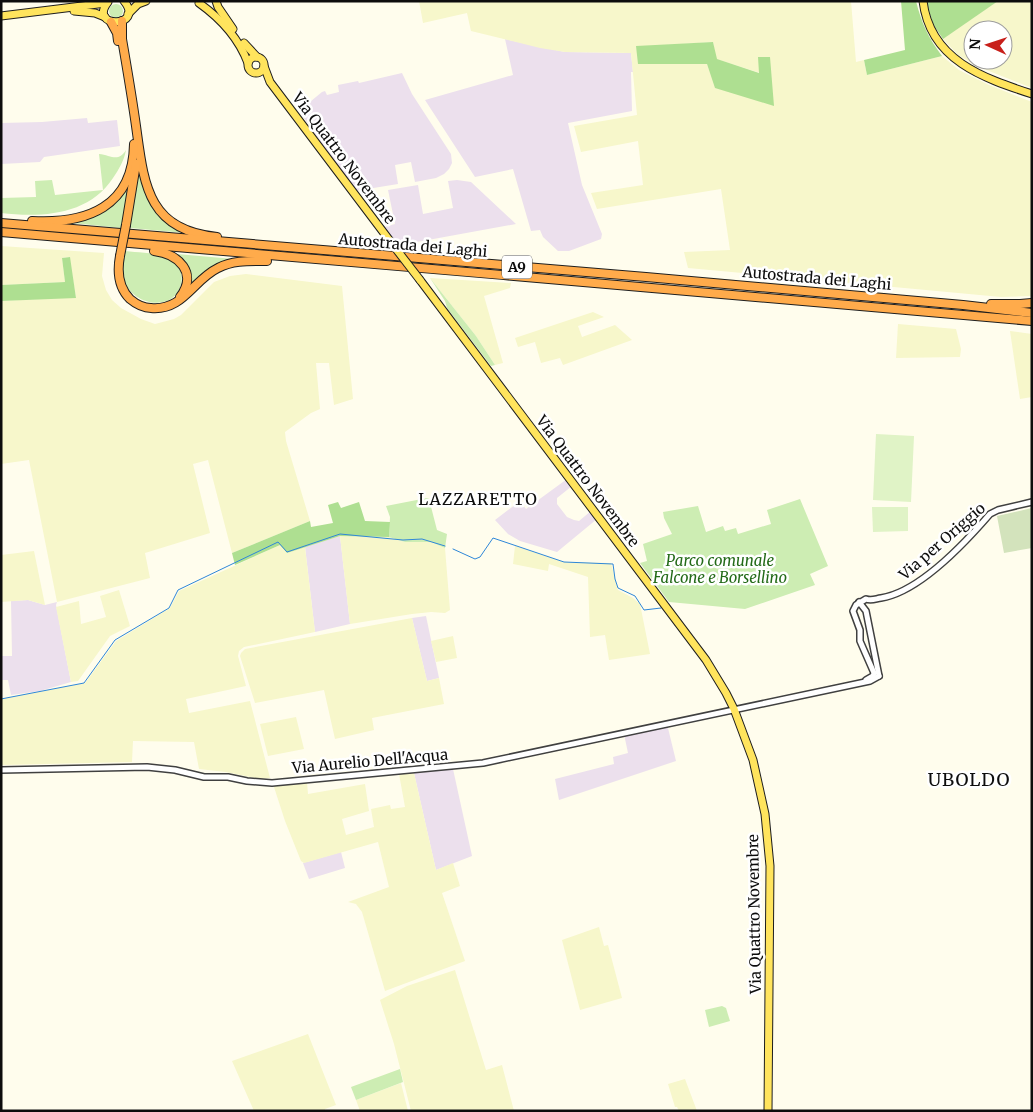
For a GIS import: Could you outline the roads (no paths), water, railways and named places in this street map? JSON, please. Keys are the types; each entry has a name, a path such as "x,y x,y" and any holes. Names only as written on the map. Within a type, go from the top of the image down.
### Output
{"highway":[{"path":"108,19 116,34 144,181 154,204 167,219 186,230 253,245"},
{"path":"122,21 122,39 136,143 136,165 118,270 124,292 135,303 155,309 170,306 184,298 209,273 232,262 311,260"},
{"path":"1,222 77,219 94,213 113,199 122,187 130,172 136,143"},
{"name":"Autostrada dei Laghi","path":"1,222 963,305 1032,313"},
{"name":"Autostrada dei Laghi","path":"1,232 1032,321"},
{"path":"115,243 161,252 179,260 186,271 187,283 184,293 174,304"},
{"path":"963,305 1032,303"}],"main road":[{"path":"124,1 128,7 128,14"},
{"path":"58,9 95,13 108,19 122,21 138,4 146,1"},
{"path":"197,2 208,1"},
{"path":"216,1 218,8 248,50 263,61 270,82"},
{"path":"923,1 931,30 942,46 955,59 986,78 1032,94"},
{"path":"1,16 107,2 104,10 108,19"},
{"path":"197,2 215,15 226,27 245,52 250,70 270,82"},
{"path":"248,63 251,59 257,57"},
{"path":"257,73 262,71 264,66"},
{"name":"Via Quattro Novembre","path":"270,82 706,660 726,693 753,760 760,784 769,844 768,1111"}],"street":[{"name":"Via per Origgio","path":"859,602 866,599 893,596 915,585 948,556 990,514 998,510 1032,502"},
{"path":"870,600 866,605 866,611 879,676"},
{"path":"866,611 859,602 853,611 860,630 861,643 873,670 879,676"},
{"path":"859,635 866,632 871,634"},
{"path":"861,643 866,645 872,641"},
{"path":"866,680 873,675 873,670"},
{"name":"Via Aurelio Dell'Acqua","path":"2,770 147,767 175,770 204,777 272,783 483,763 866,680 874,680 879,676"}],"waterway":[{"path":"1,699 84,683 115,640 169,608 178,590 278,542 287,552 340,534 403,540 422,539 445,546"},
{"path":"453,549 475,559 480,557 493,538 564,562 613,564 618,588 635,596 644,610 661,608"}],"district":[{"name":"LAZZARETTO","path":"478,499"},
{"name":"UBOLDO","path":"969,779"}],"park label":[{"name":"Parco comunale Falcone e Borsellino","path":"720,568"}]}
